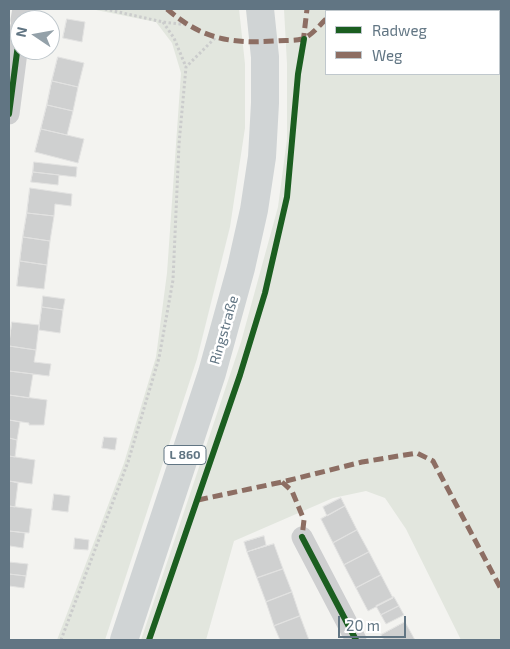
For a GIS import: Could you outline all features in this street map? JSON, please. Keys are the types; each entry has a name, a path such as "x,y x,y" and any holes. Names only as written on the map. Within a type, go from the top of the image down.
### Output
{"main road":[{"name":"Ringstraße","path":"124,640 212,373 242,268 254,210 262,157 266,103 266,57 260,9"}],"street":[{"path":"9,114 16,60"},
{"path":"302,537 356,640"}],"path":[{"path":"105,9 163,22 188,25"},
{"path":"61,640 128,462 159,358 173,280 179,144 186,67 174,38 163,22"},
{"path":"186,67 215,38"}],"shaded area":[{"path":"91,9 239,9 245,64 245,128 230,227 197,359 105,640 57,640 124,463 156,357 167,273 181,73 172,43 156,22"},
{"path":"284,9 450,10 325,10 325,75 500,75 501,40 501,640 461,640 406,529 385,498 366,491 333,498 234,541 206,640 141,640 241,342 278,207 287,139 287,64"}],"building":[{"path":"67,19 85,22 82,42 63,38"},
{"path":"60,57 84,63 78,87 52,81 57,60 60,60"},
{"path":"52,81 78,87 73,111 47,105"},
{"path":"47,105 73,111 67,135 41,129"},
{"path":"41,129 84,139 78,163 35,152"},
{"path":"34,162 77,167 76,177 33,172"},
{"path":"33,172 59,175 58,185 31,182"},
{"path":"30,188 72,194 71,206 55,204 54,216 27,213"},
{"path":"27,213 54,216 50,241 23,237"},
{"path":"23,237 50,241 47,265 20,261"},
{"path":"20,261 47,265 44,289 17,286"},
{"path":"43,296 65,299 63,310 42,307"},
{"path":"42,307 63,310 60,333 39,330"},
{"path":"12,322 39,325 36,350 9,346"},
{"path":"9,346 36,350 34,362 51,364 49,376 9,371"},
{"path":"9,371 33,374 29,398 9,395"},
{"path":"9,395 47,400 44,425 29,425 29,423 9,420"},
{"path":"9,420 20,422 17,440 9,438"},
{"path":"104,437 117,438 115,450 102,448"},
{"path":"9,438 17,440 15,457 9,456"},
{"path":"9,456 35,460 32,484 9,481"},
{"path":"9,481 18,483 15,507 9,506"},
{"path":"54,494 70,496 68,512 52,510"},
{"path":"341,498 345,506 327,516 323,507"},
{"path":"9,506 32,509 29,533 9,531"},
{"path":"345,506 357,530 333,543 321,519"},
{"path":"357,530 369,552 344,565 333,543"},
{"path":"9,531 25,533 23,548 10,546 9,554"},
{"path":"264,536 266,545 247,552 244,542"},
{"path":"75,538 89,540 88,550 74,549"},
{"path":"274,544 283,569 257,578 247,552"},
{"path":"369,552 381,575 356,588 344,565"},
{"path":"9,562 28,564 26,576 9,574"},
{"path":"283,569 292,592 266,602 257,578"},
{"path":"9,574 26,576 24,588 9,586"},
{"path":"381,575 393,598 368,611 356,588"},
{"path":"292,592 300,616 274,626 266,602"},
{"path":"394,597 399,606 381,615 376,606"},
{"path":"399,606 404,615 386,624 381,615"},
{"path":"300,616 309,640 280,640 274,626"},
{"path":"405,622 415,640 384,640 381,635"}],"marked path":[{"path":"167,9 192,27 205,33 230,40 244,41 259,42 302,39 312,33 325,20"},
{"path":"303,43 307,9"},
{"path":"198,500 362,462 417,453 433,461 501,589"},
{"path":"282,482 292,491 304,520 302,537"}],"cycle path":[{"path":"149,640 240,375 265,293 287,197 298,74 304,39"},
{"path":"9,114 16,60"},
{"path":"302,537 356,640"}]}
